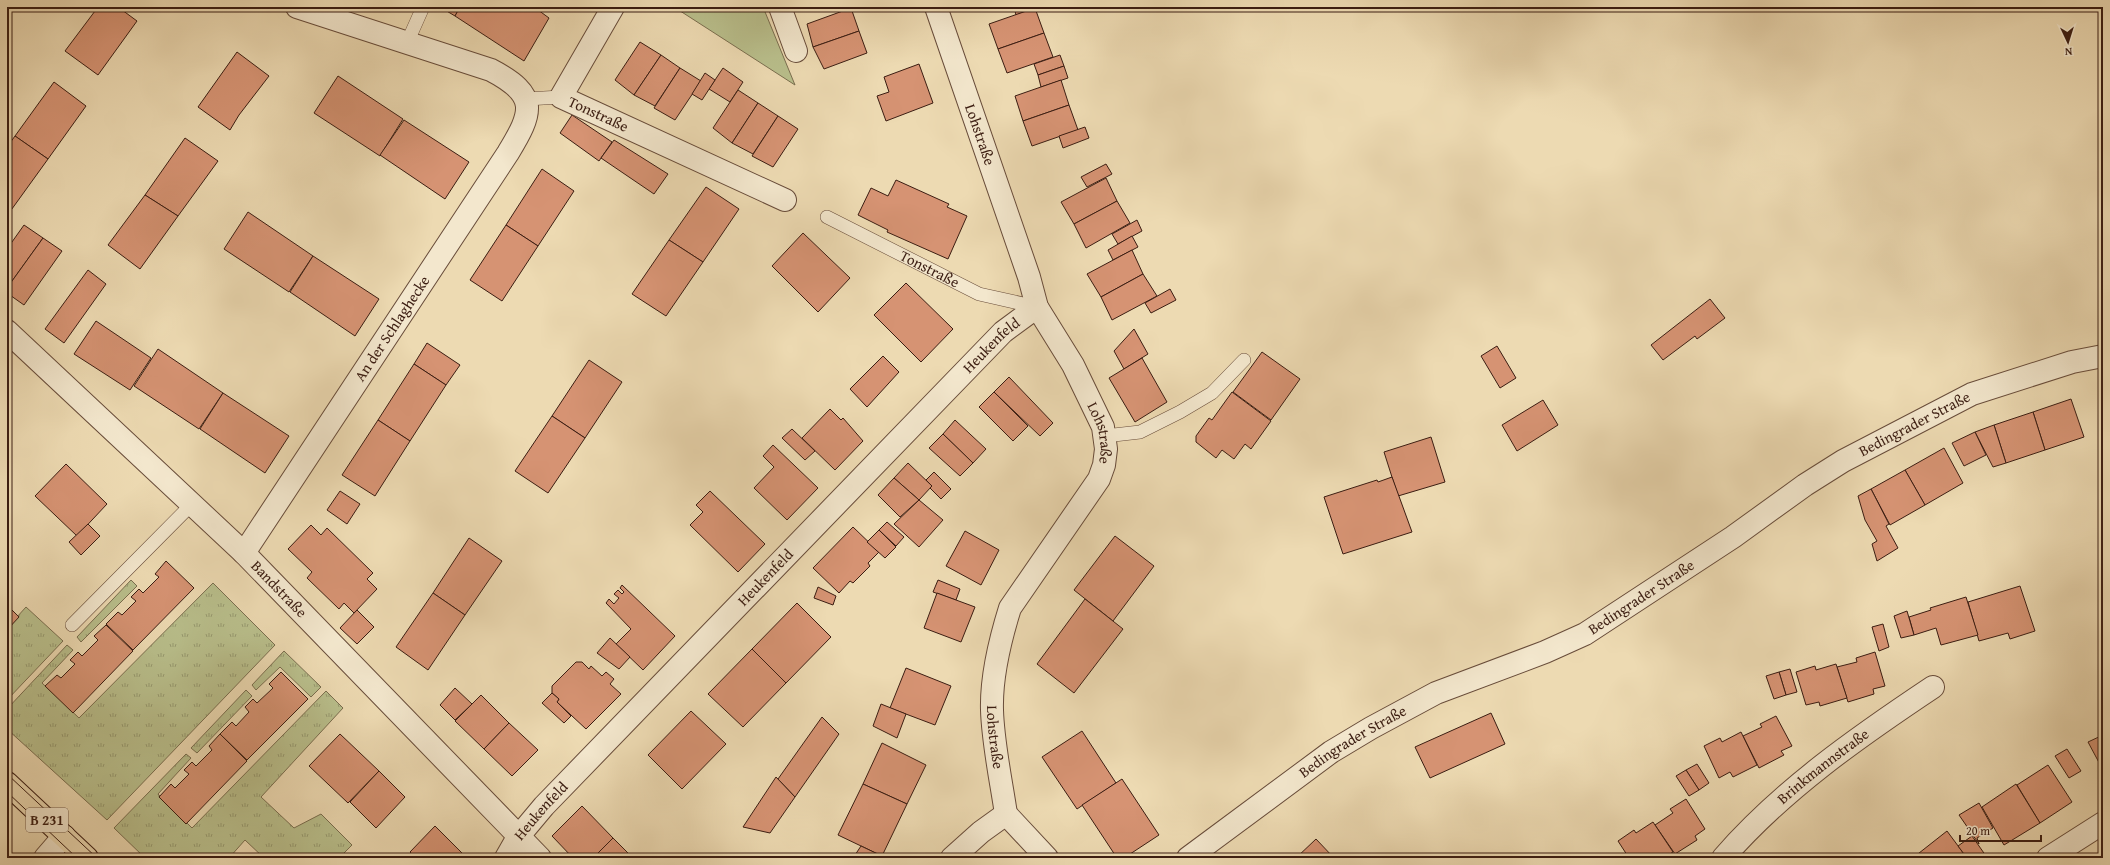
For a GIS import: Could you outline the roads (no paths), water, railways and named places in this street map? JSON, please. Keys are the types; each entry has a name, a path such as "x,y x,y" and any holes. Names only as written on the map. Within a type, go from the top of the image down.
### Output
{"main road":[{"name":"B 231","path":"7,783 87,858"}],"street":[{"path":"297,7 491,70 508,79 519,89 526,99"},
{"path":"561,96 613,7"},
{"path":"780,7 796,51"},
{"name":"Lohstraße","path":"936,7 1029,277 1037,307 1090,398 1103,427 1105,436 1104,465 1099,479 1010,608 1002,632 993,682 992,710 1006,814"},
{"name":"Tonstraße","path":"561,96 786,200"},
{"name":"An der Schlaghecke","path":"244,553 508,153 525,122 528,110 526,99"},
{"name":"Heukenfeld","path":"506,858 518,837 549,800 1002,332 1037,307"},
{"name":"Bandstraße","path":"7,331 244,553 540,858"},
{"name":"Bedingrader Straße","path":"1188,858 1331,752 1371,728 1436,693 1545,652 1586,634 1727,541 1805,485 1844,461 1972,394 2072,362 2103,356"},
{"name":"Brinkmannstraße","path":"1723,858 1786,796 1827,761 1933,687"},
{"path":"952,858 981,832 1006,814 1047,858"},
{"path":"2048,858 2103,823"},
{"path":"45,858 64,836"}],"lane":[{"path":"407,43 423,7"},
{"name":"Tonstraße","path":"526,99 561,96"},
{"name":"Tonstraße","path":"827,217 979,294 1037,307"},
{"path":"1105,436 1140,432 1180,412 1212,393 1244,360"},
{"path":"72,625 192,504"}],"tram line":[{"path":"7,774 97,858"},
{"path":"7,792 77,858"}]}
